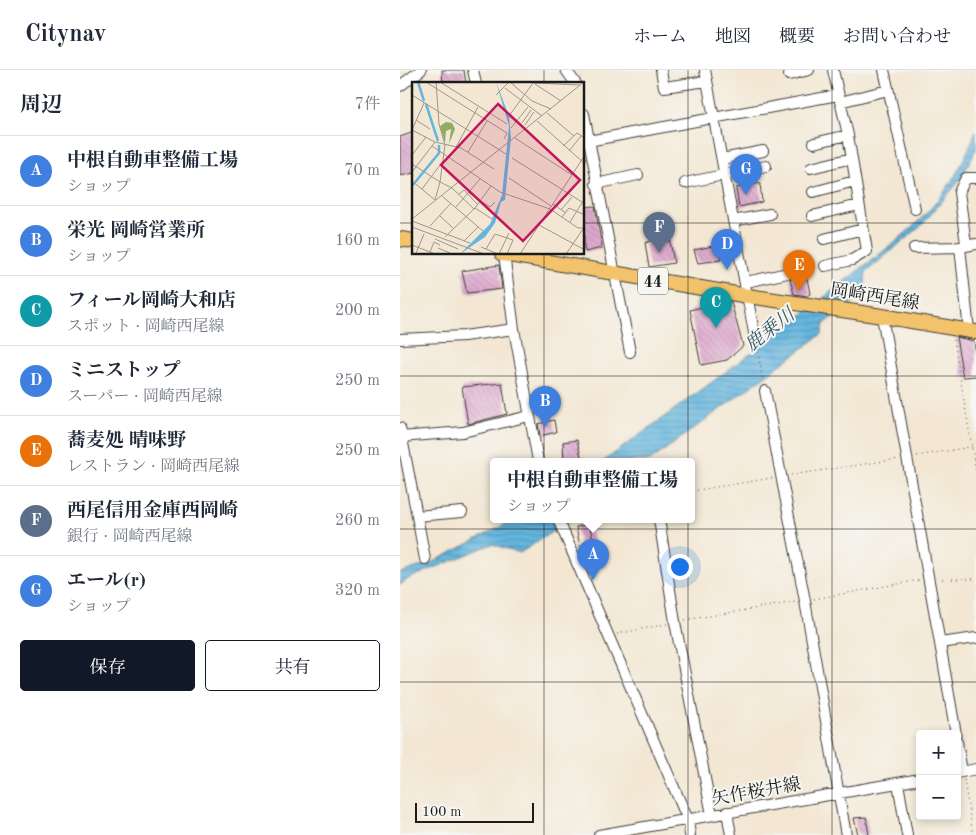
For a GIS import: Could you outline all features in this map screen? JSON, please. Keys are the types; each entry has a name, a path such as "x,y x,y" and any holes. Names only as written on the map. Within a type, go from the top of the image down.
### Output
{"main road":[{"name":"岡崎西尾線","path":"509,255 748,296 972,331"}],"street":[{"path":"400,86 422,70"},
{"path":"566,70 575,82"},
{"path":"661,70 664,87 707,81"},
{"path":"705,70 746,282 756,344"},
{"path":"790,75 809,70"},
{"path":"825,266 852,260 867,251 848,135 833,70"},
{"path":"884,70 915,209"},
{"path":"588,141 888,90"},
{"path":"585,121 630,352"},
{"path":"814,144 848,135"},
{"path":"722,159 763,151"},
{"path":"811,168 852,158"},
{"path":"685,183 766,166"},
{"path":"596,184 638,175"},
{"path":"972,331 967,245 959,192 966,178 976,178"},
{"path":"813,192 855,181"},
{"path":"812,216 859,206"},
{"path":"733,220 770,214"},
{"path":"824,239 863,230"},
{"path":"914,248 967,245"},
{"path":"503,255 514,329 537,458"},
{"path":"746,282 797,271"},
{"path":"882,316 955,730"},
{"path":"400,339 464,336 514,329"},
{"path":"765,391 805,601 837,794 846,835"},
{"path":"425,559 400,434 464,432 529,416"},
{"path":"417,516 462,512"},
{"path":"560,523 688,820 690,835"},
{"path":"660,523 675,622 712,815"},
{"path":"940,643 976,638"},
{"path":"961,772 976,769"},
{"name":"矢作桜井線","path":"599,835 916,780"},
{"path":"898,783 907,835"},
{"path":"727,812 731,835"}],"path":[{"path":"952,327 976,472"},
{"path":"756,344 765,391"},
{"path":"695,492 976,446"},
{"path":"608,635 929,579 976,579"},
{"path":"961,775 973,835"}],"water":[{"path":"976,130 976,149 961,179 921,226 866,272 864,295 824,324 822,334 654,458 608,458 787,326 883,252 918,222 950,184"},
{"path":"566,523 520,553 492,544 408,579 400,585 400,573 431,563 506,524"}],"building":[{"path":"442,70 464,70 466,82 443,82"},
{"path":"412,133 412,173 400,176 400,137"},
{"path":"760,183 762,202 739,207 736,188"},
{"path":"595,206 602,248 585,252 585,207"},
{"path":"669,235 674,263 649,267 645,243"},
{"path":"718,245 721,260 698,263 694,250"},
{"path":"499,265 502,289 467,293 462,271"},
{"path":"806,273 810,294 807,296 794,294 790,279 799,278"},
{"path":"727,301 731,302 743,346 727,360 701,365 690,310"},
{"path":"956,337 974,341 976,376 963,377"},
{"path":"502,383 507,414 468,424 462,387"},
{"path":"554,420 556,432 540,436 538,424"},
{"path":"577,440 581,458 564,458 563,442"},
{"path":"589,524 594,543 580,546 576,527"},
{"path":"866,817 869,835 858,835 854,818"}],"place":[{"name":"エール(r)","path":"746,195"},
{"name":"西尾信用金庫西岡崎","path":"659,253"},
{"name":"ミニストップ","path":"727,270"},
{"name":"蕎麦処 晴味野","path":"799,291"},
{"name":"フィール岡崎大和店","path":"716,328"},
{"name":"栄光 岡崎営業所","path":"545,427"},
{"name":"中根自動車整備工場","path":"593,580"}],"water label":[{"name":"鹿乗川","path":"769,329"}]}
